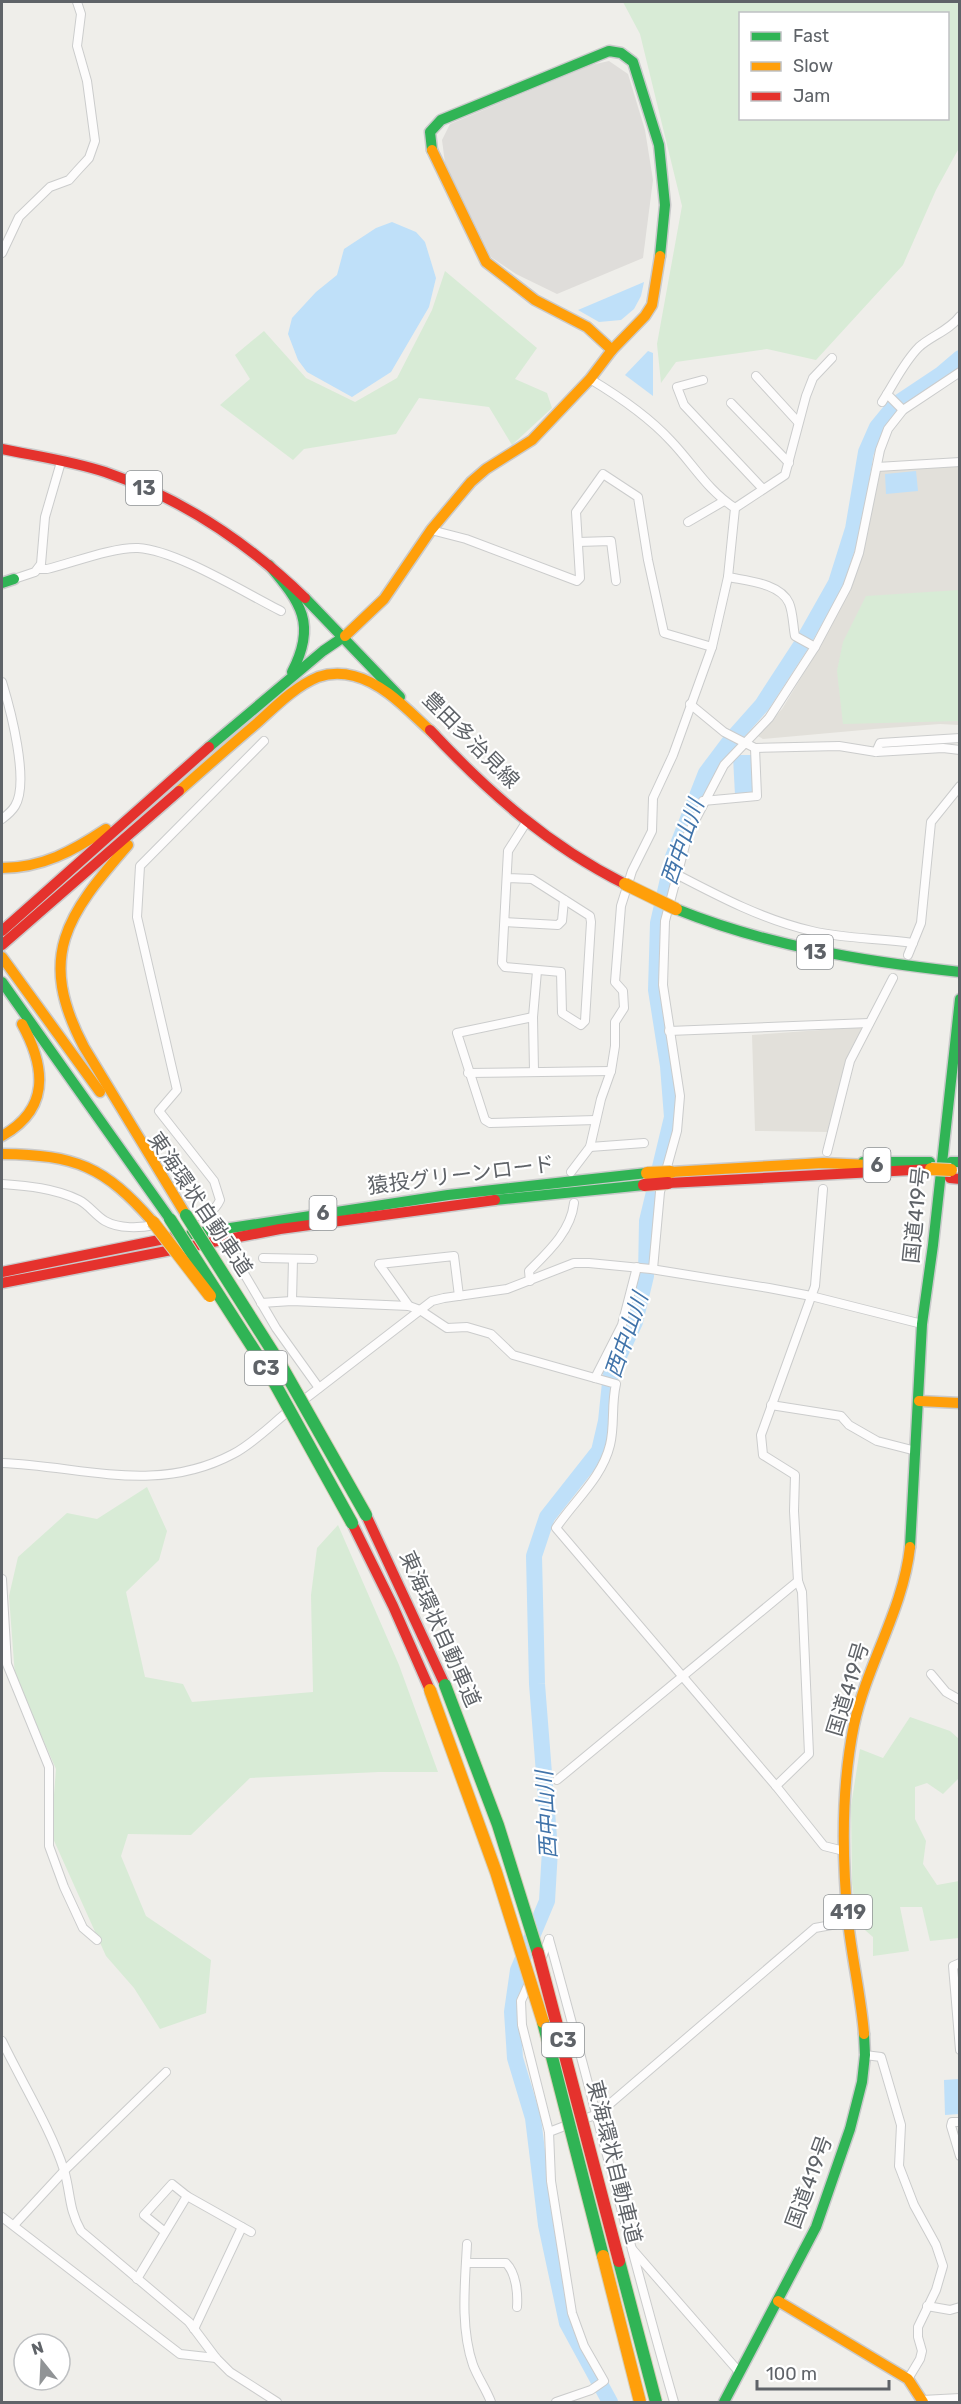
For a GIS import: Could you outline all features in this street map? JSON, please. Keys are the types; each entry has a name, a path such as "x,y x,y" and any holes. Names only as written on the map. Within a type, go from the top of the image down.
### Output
{"main road":[{"path":"2,931 149,800 285,691 330,658 345,636 384,599 431,530 471,482 486,469 532,440 645,316 652,305 659,268 665,205 659,145 633,62 627,56 615,51 597,54 441,120 434,127 429,138 441,171 486,262 535,300 587,327 612,350"},
{"name":"豊田多治見線","path":"2,449 105,472 167,498 240,542 269,565 345,636 479,780 527,821 571,854 625,884 707,923 775,944 856,960 960,972"},
{"path":"2,945 158,811 285,691 303,652 306,633 302,610 269,565"},
{"path":"2,583 14,579"},
{"path":"285,691 324,675 340,673 359,676 376,685 435,735"},
{"path":"2,868 31,866 63,855 92,839 149,800"},
{"path":"158,811 97,882 77,911 62,947 60,984 66,1008 80,1040 123,1115 186,1215"},
{"name":"東海環状自動車道","path":"2,958 186,1215 281,1365 366,1515 445,1685 476,1762 542,1968 656,2403"},
{"name":"東海環状自動車道","path":"2,982 170,1219 221,1296 296,1419 352,1522 430,1690 460,1767 498,1877 552,2055 640,2403"},
{"path":"2,996 27,1031 41,1071 39,1090 32,1109 20,1124 2,1136"},
{"name":"国道419号","path":"724,2403 816,2227 850,2129 862,2082 865,2055 862,2011 848,1922 844,1851 851,1745 867,1680 899,1600 908,1563 922,1324 960,999"},
{"path":"2,1154 49,1155 88,1165 123,1188 153,1222 216,1303 296,1419"},
{"name":"猿投グリーンロード","path":"669,1178 825,1157 931,1169"},
{"path":"931,1169 955,1170"},
{"name":"猿投グリーンロード","path":"2,1272 223,1228 448,1195 645,1179 931,1169"},
{"name":"猿投グリーンロード","path":"2,1283 230,1238 645,1179"},
{"path":"919,1401 960,1403"},
{"path":"778,2301 908,2379 923,2401"}],"street":[{"path":"2,253 19,217 50,188 69,180 89,158 95,141 87,81 77,46 81,14 77,2"},
{"path":"901,409 886,398 901,370 918,348 932,336 954,324 960,316"},
{"path":"735,508 785,475 798,422 813,378 832,358"},
{"path":"652,1269 660,1192 677,1131 680,1096 663,986 664,921 688,834 724,765 742,742 769,718 847,587 859,553 880,450 888,429 901,409 960,372"},
{"path":"756,376 798,422"},
{"path":"590,379 634,407 664,434 724,501 735,508"},
{"path":"703,380 677,387 684,405 763,489"},
{"path":"731,403 789,463"},
{"path":"14,579 30,574 41,564 45,517 60,462"},
{"path":"877,466 960,462"},
{"path":"431,530 466,539 577,581 580,578 576,512 603,474 638,497 648,560 664,633 712,647"},
{"path":"688,522 724,501"},
{"path":"571,1172 590,1147 600,1099 611,1071 615,1046 615,1022 624,1008 623,991 615,982 621,906 632,871 652,831 653,798 673,755 712,647 728,577 735,508"},
{"path":"578,542 611,541 616,580"},
{"path":"38,569 47,569 127,549 151,550 164,553 203,571 281,611"},
{"path":"728,577 771,587 783,594 790,604 795,636 813,646"},
{"path":"2,682 15,730 20,790 15,805 2,819"},
{"path":"690,704 724,732 755,748 839,746 876,752 943,748 960,750"},
{"path":"876,752 880,742 960,738"},
{"path":"2,1184 47,1188 81,1201 106,1222 123,1226 141,1227 208,1215 216,1209 220,1200 214,1181 159,1112 177,1090 137,917 140,867 264,741"},
{"path":"704,801 757,796 755,748"},
{"path":"908,955 921,923 931,822 960,786"},
{"path":"507,878 532,879 590,916 585,1021 578,1025 562,1013 561,972 505,967 502,963 507,878 510,846 527,821"},
{"path":"676,874 739,906 813,931 913,943"},
{"path":"504,922 558,925 562,921 564,900"},
{"path":"534,1071 533,1017 537,971"},
{"path":"825,1157 850,1061 893,978"},
{"path":"533,1017 453,1034 485,1120 490,1123 596,1120"},
{"path":"669,1031 869,1023"},
{"path":"468,1073 611,1071"},
{"path":"590,1147 644,1143"},
{"path":"776,1786 809,1754 802,1592 798,1581 794,1511 795,1475 763,1455 761,1435 815,1286 819,1264 823,1189"},
{"path":"530,1281 529,1271 555,1245 573,1210 574,1203"},
{"path":"231,1253 261,1303 319,1388"},
{"path":"409,1306 379,1264 454,1256 459,1296"},
{"path":"263,1258 313,1259"},
{"path":"291,1301 293,1259"},
{"path":"2,1463 131,1477 179,1474 214,1463 235,1454 432,1301 507,1289 574,1263 652,1269 811,1296 922,1324"},
{"path":"595,1378 622,1326 638,1268"},
{"path":"261,1303 291,1301 409,1306 420,1310 447,1328 467,1327 491,1335 513,1355 616,1384 612,1405 613,1428 606,1458 601,1470 556,1528 776,1786 824,1846 844,1851"},
{"path":"771,1405 841,1416 849,1425 877,1441 916,1451"},
{"path":"2,1579 7,1664 49,1767 49,1846 64,1887 83,1928 97,1940"},
{"path":"557,1780 798,1581"},
{"path":"931,1674 946,1692 960,1700"},
{"path":"549,2132 597,2114 814,1928 848,1922"},
{"path":"556,2403 591,2390 604,2381 584,2346 572,2313 551,2181 549,2132 522,2025 521,2001 549,1939 597,2114 629,2246 674,2403"},
{"path":"960,1963 953,1966 960,2050"},
{"path":"2,2042 64,2171 70,2211 81,2231 189,2322 216,2358 230,2372 277,2403"},
{"path":"865,2055 881,2057 901,2125 899,2166 914,2205 936,2245 943,2266 941,2279 918,2327 922,2351 908,2379"},
{"path":"14,2225 64,2171 166,2072"},
{"path":"960,2121 952,2122 951,2126 960,2156"},
{"path":"165,2232 144,2215 172,2184 187,2196 251,2232"},
{"path":"137,2279 187,2196"},
{"path":"2,2217 180,2354 216,2358"},
{"path":"194,2329 242,2227"},
{"path":"467,2244 467,2333 473,2365 491,2403"},
{"path":"629,2246 740,2373"},
{"path":"466,2263 506,2263 509,2265 515,2283 518,2307"},
{"path":"927,2306 950,2310 960,2307"},
{"path":"923,2401 960,2398"}],"shaded area":[{"path":"609,61 628,74 645,130 653,180 643,258 557,294 516,274 491,257 445,163 442,140 450,124 591,65"},
{"path":"959,465 959,725 940,724 763,739 758,736 782,709 818,650 851,587 880,470"},
{"path":"863,1027 847,1061 829,1132 755,1131 752,1035"}],"green space":[{"path":"623,2 959,2 959,148 936,190 903,265 816,360 767,349 676,362 661,383 657,344 682,206 640,34"},
{"path":"445,271 537,348 515,379 547,393 552,408 512,445 489,407 419,398 396,434 304,449 293,460 220,405 250,379 235,355 264,331 306,378 355,402 397,378 432,310"},
{"path":"959,590 959,721 843,724 837,671 843,642 866,596"},
{"path":"147,1487 167,1531 159,1560 126,1592 145,1677 183,1684 192,1702 313,1692 311,1595 317,1548 338,1525 399,1665 438,1772 379,1772 250,1778 191,1835 128,1834 121,1856 146,1916 211,1960 206,2013 160,2029 134,1988 106,1956 51,1834 56,1769 15,1676 9,1596 18,1557 67,1513 97,1519"},
{"path":"910,1717 950,1731 959,1739 959,1778 943,1794 927,1783 915,1787 915,1819 926,1841 923,1864 937,1885 959,1881 959,1938 930,1941 922,1907 900,1907 909,1951 873,1956 873,1937 857,1923 852,1883 851,1806 860,1749 883,1758"}],"water":[{"path":"392,222 416,232 425,242 436,278 429,307 391,372 352,397 307,372 298,360 288,334 292,318 316,292 337,275 344,249 376,228"},
{"path":"644,282 641,296 634,309 621,320 599,322 578,310"},
{"path":"648,351 653,353 653,396 625,375"},
{"path":"916,471 918,491 886,494 885,474"},
{"path":"753,755 755,793 735,795 733,757"},
{"path":"959,2079 959,2114 945,2115 944,2080"}],"waterway":[{"name":"西中山川","path":"610,2402 567,2323 546,2225 533,2118 515,2058 512,2012 518,1970 547,1901 550,1850 537,1684 534,1556 547,1517 599,1451 606,1421 611,1373 635,1322 646,1276 647,1221 672,1117 668,1066 656,990 658,923 673,857 706,773 730,741 762,705 801,645 836,583 853,529 866,452 877,427 895,405 940,375 960,358"}],"traffic: fast":[{"path":"432,150 430,132 441,120 609,51 621,53 633,62 659,145 665,205 660,256"},
{"path":"269,565 290,591 302,615 303,640 300,655 292,672"},
{"path":"2,583 14,579"},
{"path":"305,598 400,697"},
{"path":"209,747 323,651 345,636"},
{"path":"676,909 745,933 816,950 887,963 960,972"},
{"path":"2,982 170,1219"},
{"path":"910,1547 922,1324 960,999"},
{"path":"863,1162 930,1162"},
{"path":"951,1162 960,1162"},
{"path":"191,1234 448,1195 647,1173"},
{"path":"495,1200 644,1185"},
{"path":"186,1215 281,1365 366,1515"},
{"path":"170,1219 269,1373 352,1523"},
{"path":"445,1685 498,1825 538,1953"},
{"path":"543,2022 603,2256"},
{"path":"724,2402 816,2227 850,2129 862,2082 865,2055 864,2034"},
{"path":"619,2261 656,2402"}],"traffic: slow":[{"path":"432,150 486,262 535,300 587,327 612,350"},
{"path":"345,636 384,599 431,530 471,482 486,469 532,440 645,316 652,305 660,256"},
{"path":"179,791 285,698 309,681 322,676 350,675 366,680 398,701 435,735"},
{"path":"2,868 30,865 57,857 106,829"},
{"path":"128,845 89,893 75,916 65,938 61,962 62,987 70,1015 84,1047 186,1215"},
{"path":"625,884 676,909"},
{"path":"2,957 100,1092"},
{"path":"2,1136 18,1125 29,1113 36,1100 39,1086 36,1056 22,1024"},
{"path":"2,1154 50,1157 87,1167 119,1188 153,1222"},
{"path":"671,1172 823,1163 870,1165"},
{"path":"931,1169 951,1170"},
{"path":"647,1173 671,1172"},
{"path":"153,1222 210,1296"},
{"path":"919,1401 960,1403"},
{"path":"864,2034 846,1897 844,1823 847,1773 860,1702 893,1615 910,1547"},
{"path":"430,1690 496,1872 543,2022"},
{"path":"603,2256 640,2402"},
{"path":"778,2301 908,2379 923,2402"}],"traffic: jam":[{"path":"2,449 92,468 160,495 187,509 237,541 305,598"},
{"path":"430,730 474,775 545,835 597,869 625,884"},
{"path":"2,931 209,747"},
{"path":"2,945 179,791"},
{"path":"668,1183 931,1169"},
{"path":"950,1178 960,1179"},
{"path":"644,1185 668,1183"},
{"path":"2,1283 280,1229 495,1200"},
{"path":"2,1272 174,1237"},
{"path":"366,1515 445,1685"},
{"path":"352,1523 393,1606 430,1690"},
{"path":"538,1953 619,2261"}]}
